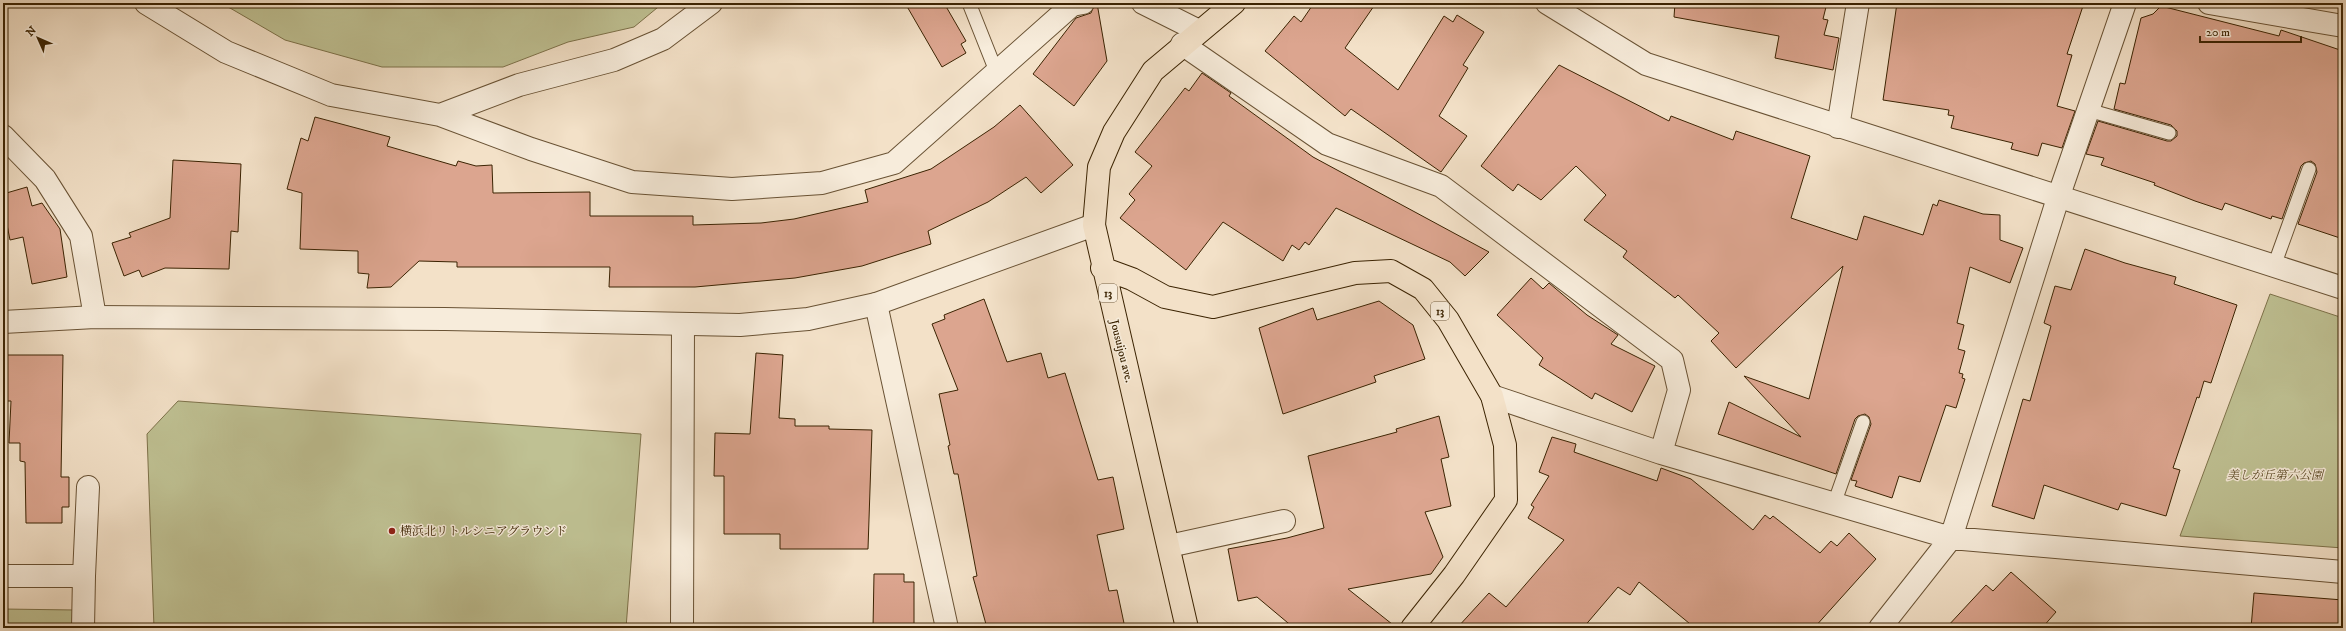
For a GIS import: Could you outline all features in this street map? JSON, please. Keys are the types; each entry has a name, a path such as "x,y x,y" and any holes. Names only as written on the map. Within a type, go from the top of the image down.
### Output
{"main road":[{"name":"Jousuijou ave.","path":"1187,628 1169,546 1102,268 1094,225 1099,167 1114,132 1153,71 1234,3"},
{"name":"13","path":"1102,268 1132,279 1165,296 1213,307 1355,273 1391,271 1422,289 1448,320 1492,396 1505,445 1506,500 1454,574 1412,628"}],"street":[{"path":"146,3 226,52 332,95 440,114 531,149 632,182 732,189 822,183 894,163 1072,5 1083,3"},
{"path":"440,114 519,85 614,60 663,39 711,3"},
{"path":"1143,3 1191,38 1327,144 1441,186 1672,360 1679,390 1661,453"},
{"path":"1547,3 1646,64 2058,198 2343,288"},
{"path":"1838,127 1858,3"},
{"path":"1880,628 1951,538 2058,198 2125,3"},
{"path":"2209,3 2343,26"},
{"path":"3,136 46,179 81,236 95,317"},
{"path":"3,322 95,317 445,319 740,325 808,319 876,304 1094,225"},
{"path":"876,304 947,628"},
{"path":"682,628 683,324"},
{"path":"1492,396 1661,453 1951,538 2343,572"},
{"path":"83,628 88,487"},
{"path":"1169,546 1284,521"},
{"path":"3,576 84,576"}],"lane":[{"path":"969,3 996,71"},
{"path":"2088,110 2169,132"},
{"path":"2274,266 2309,170"},
{"path":"1834,504 1863,422"}],"green space":[{"path":"215,3 663,3 634,27 568,42 503,67 382,67 285,40 230,8"},
{"name":"美しが丘第六公園","path":"2270,294 2343,318 2343,548 2180,536"},
{"name":"横浜北リトルシニアグラウンド","path":"178,401 641,434 626,628 154,628 147,434"},
{"path":"3,609 75,610 74,628 3,628"}],"building":[{"path":"905,3 944,3 966,41 961,44 966,53 942,67"},
{"path":"1095,3 1097,3 1107,61 1074,106 1033,74 1076,18 1091,13"},
{"path":"1314,3 1376,3 1345,48 1398,90 1444,16 1453,22 1457,15 1484,32 1463,65 1468,68 1439,116 1467,136 1441,172 1351,109 1345,116 1265,51 1294,16 1301,22"},
{"path":"1675,3 1827,3 1823,19 1828,20 1824,35 1839,38 1833,70 1775,58 1779,36 1674,17"},
{"path":"1897,3 2084,3 2067,54 2072,55 2057,106 2075,111 2062,148 2042,143 2038,156 2011,149 2013,143 1951,128 1954,116 1948,115 1949,110 1883,100"},
{"path":"2161,6 2279,36 2281,30 2343,51 2343,239 2298,224 2317,172 2315,164 2311,161 2304,163 2301,166 2282,219 2272,216 2271,219 2225,203 2222,210 2195,201 2154,185 2155,183 2101,165 2104,158 2086,154 2098,121 2167,141 2171,141 2177,136 2177,131 2171,125 2114,109 2120,83 2125,84 2141,18 2153,14"},
{"path":"1559,65 1669,121 1671,116 1733,140 1736,131 1810,156 1791,218 1857,240 1864,216 1923,235 1933,204 1937,206 1939,200 1983,214 2000,215 2000,240 2023,248 2010,283 1970,267 1957,323 1964,325 1958,349 1965,351 1959,373 1963,374 1962,378 1965,379 1956,408 1946,405 1920,482 1899,476 1892,498 1855,486 1857,481 1851,480 1871,424 1869,417 1865,414 1858,416 1855,419 1836,474 1718,434 1729,402 1801,437 1744,376 1809,399 1843,266 1736,368 1711,341 1719,333 1678,295 1675,298 1623,257 1627,251 1584,220 1606,195 1576,166 1541,200 1518,184 1513,191 1481,166"},
{"path":"1202,73 1231,93 1229,96 1313,157 1489,252 1465,276 1450,262 1336,208 1309,245 1305,242 1299,250 1292,245 1283,261 1223,222 1186,270 1120,218 1135,200 1129,194 1152,166 1135,152 1185,88 1189,91"},
{"path":"1020,105 1073,165 1041,193 1026,177 988,202 928,231 931,244 862,266 795,278 695,287 609,287 610,267 457,267 457,262 419,261 391,287 367,288 369,274 358,273 358,251 300,249 302,193 287,189 301,138 308,141 315,117 390,137 387,146 456,166 458,161 476,166 492,165 493,193 590,192 590,216 693,216 693,225 761,223 794,219 868,202 865,190 931,169 994,127"},
{"path":"173,160 241,164 238,232 231,231 229,269 165,268 142,277 139,270 124,276 112,243 131,237 129,233 170,218"},
{"path":"27,187 32,206 42,203 60,229 67,277 32,284 23,237 10,240 3,204 3,194"},
{"path":"2085,249 2125,263 2176,277 2174,284 2237,305 2211,383 2204,381 2199,398 2197,397 2173,468 2180,470 2166,516 2121,503 2118,510 2044,485 2034,519 1992,506 2023,399 2030,401 2051,326 2044,323 2055,286 2071,290"},
{"path":"1531,278 1543,289 1549,283 1587,315 1618,335 1611,344 1655,366 1632,412 1595,393 1592,399 1539,365 1543,358 1497,315"},
{"path":"984,299 1007,362 1041,353 1048,378 1065,373 1098,480 1113,477 1124,529 1097,535 1109,591 1117,590 1125,628 987,628 973,577 977,576 958,474 954,474 948,446 950,445 939,394 958,390 932,324 945,319 944,315"},
{"path":"1379,301 1413,325 1425,359 1374,376 1376,382 1283,414 1259,328 1313,308 1317,320"},
{"path":"756,353 783,355 779,418 795,419 795,426 829,426 829,429 872,430 868,549 780,549 780,534 724,534 724,476 714,476 715,433 750,434"},
{"path":"3,355 63,355 61,477 69,477 69,507 62,507 62,523 26,523 25,462 20,461 20,443 9,443 11,401 3,401"},
{"path":"1439,416 1449,457 1441,459 1451,506 1425,512 1443,557 1431,574 1348,589 1397,628 1294,628 1257,597 1238,601 1228,549 1287,538 1324,528 1308,456 1397,432 1396,429"},
{"path":"1552,437 1576,444 1574,452 1657,481 1661,468 1691,479 1753,530 1765,515 1770,519 1773,516 1820,553 1831,541 1837,546 1849,533 1876,559 1814,628 1695,628 1639,582 1630,595 1618,587 1583,628 1457,628 1489,593 1506,607 1564,540 1528,518 1534,507 1531,505 1549,476 1539,472"},
{"path":"2011,572 2056,612 2042,628 1946,628 1986,585 1993,591"},
{"path":"874,574 904,574 904,582 914,582 914,628 873,628"},
{"path":"2254,593 2343,600 2343,628 2251,628"}],"place":[{"name":"横浜北リトルシニアグラウンド","path":"392,531"}]}
